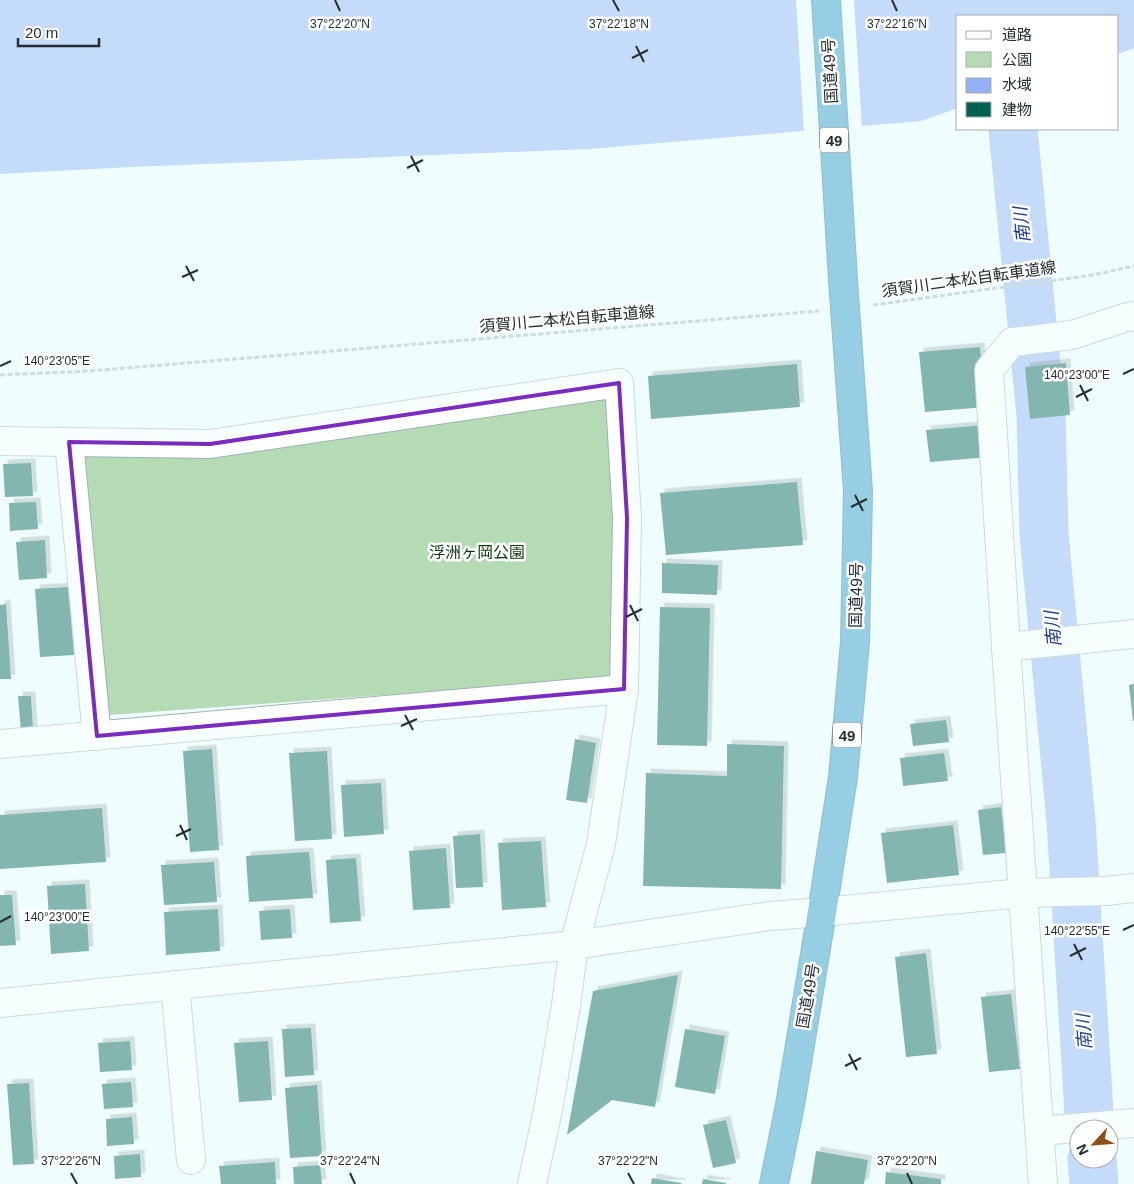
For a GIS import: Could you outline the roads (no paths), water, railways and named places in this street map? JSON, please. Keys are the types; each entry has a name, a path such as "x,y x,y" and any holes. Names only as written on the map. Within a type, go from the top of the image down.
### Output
{"highway":[{"name":"国道49号","path":"774,1184 790,1105 843,777 855,642 858,491 826,0"}],"street":[{"path":"1043,1184 1045,1131 1028,892 1014,646 989,370 1012,342 1072,335 1134,316"},
{"path":"0,442 210,444 618,383 627,518 624,689 601,844 574,945 549,1105 532,1184"},
{"path":"69,442 97,736"},
{"path":"1014,646 1134,634"},
{"path":"0,744 624,689"},
{"path":"0,1003 574,945 770,916 1028,892 1106,891 1134,888"},
{"path":"175,985 192,1160"},
{"path":"1045,1131 1126,1123"}],"water":[{"path":"0,0 1134,0 1134,48 1119,54 1119,15 956,15 956,109 921,121 589,149 0,174"}],"waterway":[{"name":"南川","path":"1013,130 1041,415 1044,534 1071,821 1089,1119"},
{"name":"南川","path":"1093,1169 1094,1184"}],"park label":[{"name":"浮洲ヶ岡公園","path":"477,552"}]}
